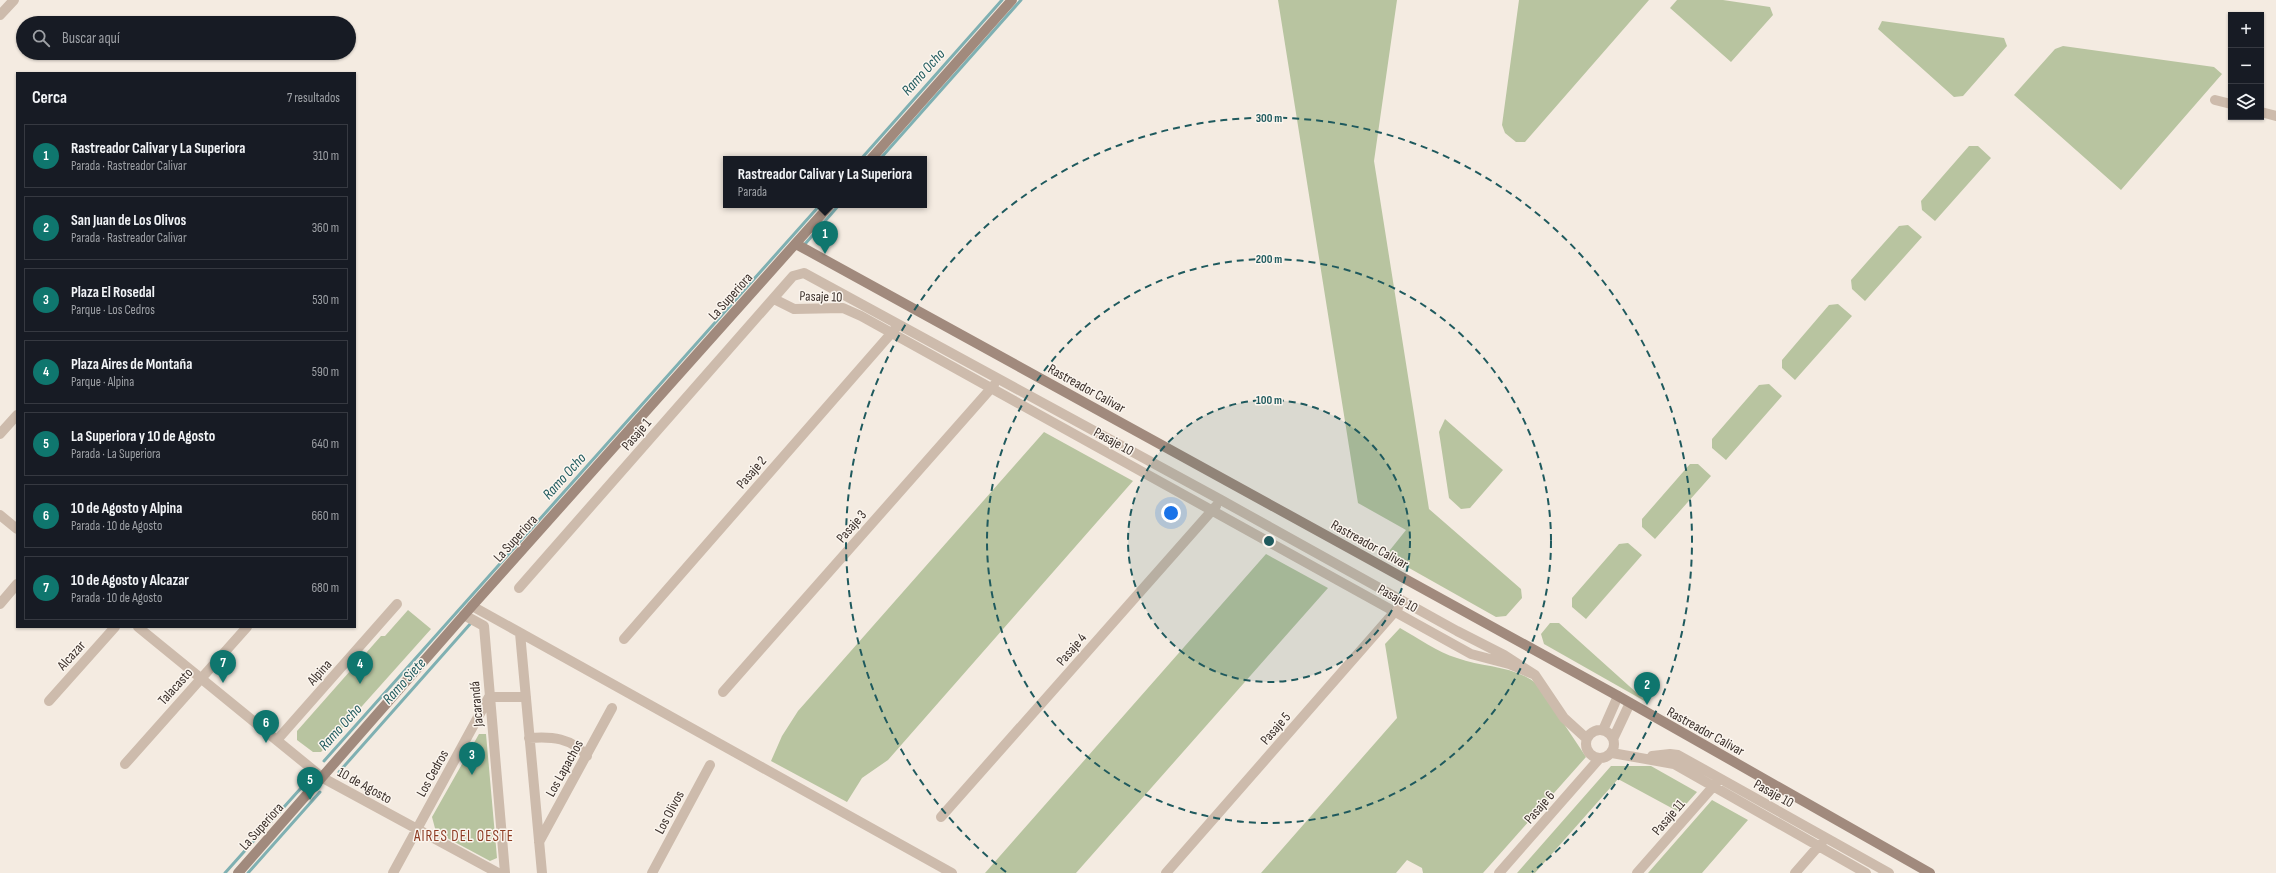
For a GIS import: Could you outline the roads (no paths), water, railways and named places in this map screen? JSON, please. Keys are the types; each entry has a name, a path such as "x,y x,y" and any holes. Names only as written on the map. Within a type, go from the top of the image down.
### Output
{"street":[{"path":"0,15 14,0"},
{"path":"874,156 1012,0"},
{"path":"2215,100 2228,103"},
{"path":"2264,113 2276,116"},
{"name":"La Superiora","path":"238,873 323,778 472,606 827,208"},
{"name":"Rastreador Calivar","path":"796,244 1618,696 1930,873"},
{"name":"Pasaje 10","path":"1535,676 1509,664 1471,654 891,333 842,308 794,309 774,299 793,276 804,273 899,324 1221,500 1403,602 1504,655 1535,676 1564,718 1586,738"},
{"name":"Pasaje 1","path":"519,588 774,299"},
{"name":"Pasaje 2","path":"624,639 899,324"},
{"name":"Pasaje 3","path":"724,692 999,379"},
{"path":"0,434 16,416"},
{"name":"Pasaje 4","path":"941,817 1221,500"},
{"path":"0,515 16,528"},
{"path":"0,604 16,585"},
{"name":"Pasaje 5","path":"1166,873 1403,602"},
{"name":"Alpina","path":"277,740 397,604"},
{"path":"472,606 952,873"},
{"name":"Jacarandá","path":"464,616 484,626 505,873"},
{"name":"Alcazar","path":"49,701 113,628"},
{"name":"10 de Agosto","path":"139,628 323,778 416,830 498,873"},
{"name":"Talacasto","path":"125,764 246,628"},
{"path":"520,633 542,873"},
{"path":"1603,730 1618,696"},
{"path":"489,697 526,697"},
{"name":"Los Cedros","path":"393,873 489,697"},
{"path":"1613,739 1603,730 1593,731 1586,738 1585,743 1587,752 1590,756 1599,759 1612,753 1614,744 1613,739 1630,703"},
{"name":"Los Lapachos","path":"539,842 612,708"},
{"path":"530,738 558,738 578,746 586,756"},
{"name":"Pasaje 10","path":"1612,753 1674,764 1717,782 1826,838 1889,873"},
{"name":"Pasaje 6","path":"1499,873 1599,759"},
{"name":"Los Olivos","path":"652,873 710,765"},
{"name":"Pasaje 10","path":"1717,782 1819,846 1866,873"},
{"name":"Pasaje 11","path":"1637,873 1717,782"},
{"path":"1795,873 1826,838"}],"waterway":[{"name":"Ramo Ocho","path":"864,156 1002,0"},
{"name":"Ramo Siete","path":"883,156 1021,0"},
{"name":"Ramo Ocho","path":"324,761 817,208"},
{"name":"Ramo Siete","path":"805,244 836,208"},
{"name":"Ramo Siete","path":"339,772 471,623"},
{"name":"Ramo Ocho","path":"225,873 301,788"},
{"name":"Ramo Siete","path":"248,873 320,792"}],"place":[{"name":"Rastreador Calivar y La Superiora","path":"825,254"},
{"name":"10 de Agosto y Alcazar","path":"223,683"},
{"name":"Plaza Aires de Montaña","path":"360,684"},
{"name":"San Juan de Los Olivos","path":"1647,705"},
{"name":"10 de Agosto y Alpina","path":"266,743"},
{"name":"Plaza El Rosedal","path":"472,775"},
{"name":"La Superiora y 10 de Agosto","path":"310,800"}],"district":[{"name":"AIRES DEL OESTE","path":"464,836"}]}
